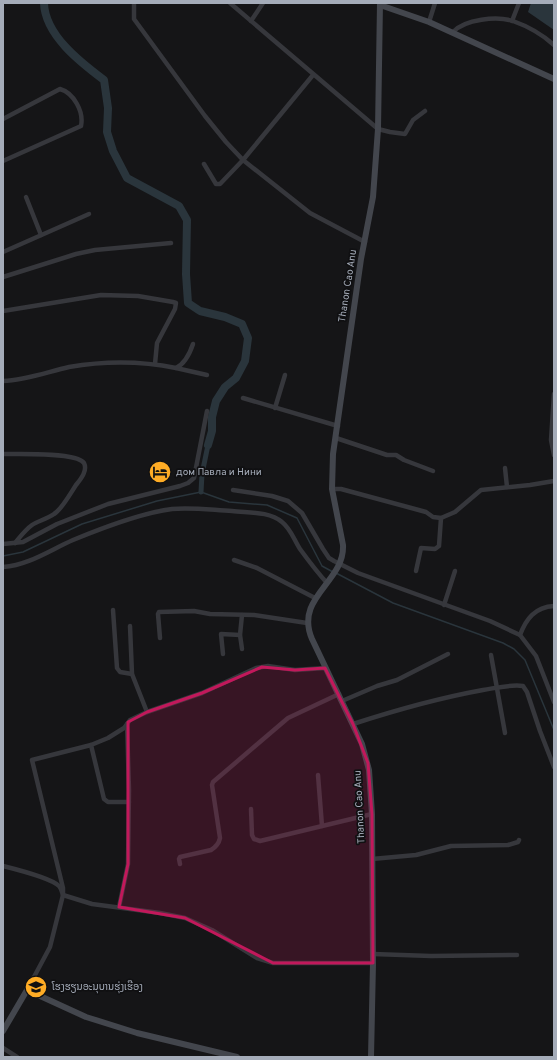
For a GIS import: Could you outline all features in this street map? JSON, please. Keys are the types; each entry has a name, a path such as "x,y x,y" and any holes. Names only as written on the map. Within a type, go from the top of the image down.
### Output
{"street":[{"path":"134,3 134,19 226,142 243,160 310,212 365,242"},
{"path":"230,3 378,129 405,134 413,120 425,111"},
{"path":"251,21 263,3"},
{"path":"429,22 435,3"},
{"path":"512,21 519,3"},
{"path":"380,4 453,32 554,78"},
{"name":"Thanon Cao Anu","path":"371,1057 373,963 372,814 368,763 362,744 353,724 310,635 308,623 309,614 315,598 332,576 344,553 332,489 333,454 358,276 373,198 378,129 380,4"},
{"path":"453,32 461,26 475,21 492,19 512,21 521,24 546,38 554,45"},
{"path":"204,164 216,184 220,184 243,160 314,75"},
{"path":"3,119 60,89 72,96 79,106 82,122 81,126 3,161"},
{"path":"26,196 41,235"},
{"path":"3,252 89,214"},
{"path":"3,277 76,254 95,250 171,243"},
{"path":"3,311 101,295 138,296 176,303 176,307 157,343 155,364"},
{"path":"176,368 180,366 191,352 193,344"},
{"path":"3,381 28,378 68,368 96,364 155,364 207,375"},
{"path":"275,408 285,375"},
{"path":"554,394 551,440 554,455"},
{"path":"243,398 338,426"},
{"path":"3,544 23,542 57,524 108,504 180,486 192,481 194,478 207,411"},
{"path":"336,438 387,455 396,455 404,460 433,471"},
{"path":"3,454 70,457 80,460 84,464 85,469 82,477 55,514 32,525 15,543"},
{"path":"505,468 506,487"},
{"path":"332,489 341,489 426,512 433,516 442,518 455,512 479,491 554,481"},
{"path":"233,490 272,496 288,501 302,513 329,558 338,566 490,621 520,635 536,656 554,702"},
{"path":"3,567 26,562 88,534 150,514 171,509 212,510 265,514 282,521 326,583"},
{"path":"416,571 422,548 435,549 439,546 442,518"},
{"path":"234,560 257,568 315,598"},
{"path":"444,605 455,571"},
{"path":"520,635 526,621 531,615 537,610 554,606"},
{"path":"113,610 117,668 120,672 132,674"},
{"path":"160,638 158,614 160,612 194,611 254,615 308,623"},
{"path":"242,615 240,635 242,649"},
{"path":"130,626 132,674 146,712"},
{"path":"223,654 221,634 240,635"},
{"path":"342,702 377,686 397,680 448,654"},
{"path":"491,655 505,733"},
{"path":"3,1031 50,947 63,895 63,882 32,762 34,759 91,745 108,738 124,728 130,720 146,712 202,693 262,667 275,666 295,670 325,668"},
{"path":"353,724 400,708 466,693 520,686 525,688 554,767"},
{"path":"180,864 180,857 211,850 215,848 220,841 212,785 213,782 288,718 339,694"},
{"path":"119,907 128,864 129,802 127,724"},
{"path":"91,745 104,799 108,802 129,802"},
{"path":"318,775 322,826"},
{"path":"251,809 252,835 256,840 260,841 372,814"},
{"path":"372,859 416,855 451,846 508,844 518,842 520,840"},
{"path":"3,866 30,873 56,884 60,887 63,895"},
{"path":"63,895 92,904 160,913 185,918 212,930 257,958 273,963 373,963"},
{"path":"373,954 431,956 517,955"},
{"path":"27,990 86,1017 132,1032 237,1057"},
{"path":"3,1048 17,1057"}],"highlighted area":[{"path":"262,667 295,670 325,668 353,724 368,763 372,814 373,963 273,963 185,918 119,907 128,864 128,722 147,712 202,693"}],"shaded area":[{"path":"531,3 554,3 554,30 528,12"}],"waterway":[{"path":"44,3 50,26 57,37 65,47 104,80 108,108 107,132 113,151 127,178 179,206 187,220 186,274 188,303 200,311 225,317 242,324 248,338 245,361 236,378 225,387 216,401 212,417 212,431 208,445"},
{"path":"201,492 202,474 208,445"},
{"path":"3,556 23,552 82,524 157,501 201,492 229,502 267,505 297,518 322,566 333,572"},
{"path":"336,573 393,603 503,643 514,649 525,660 554,730"}],"place":[{"name":"дом Павла и Нини","path":"160,472"},
{"name":"ໂຮງຮຽນອະນຸບານຮຸ່ງເຮືອງ","path":"36,987"}]}
